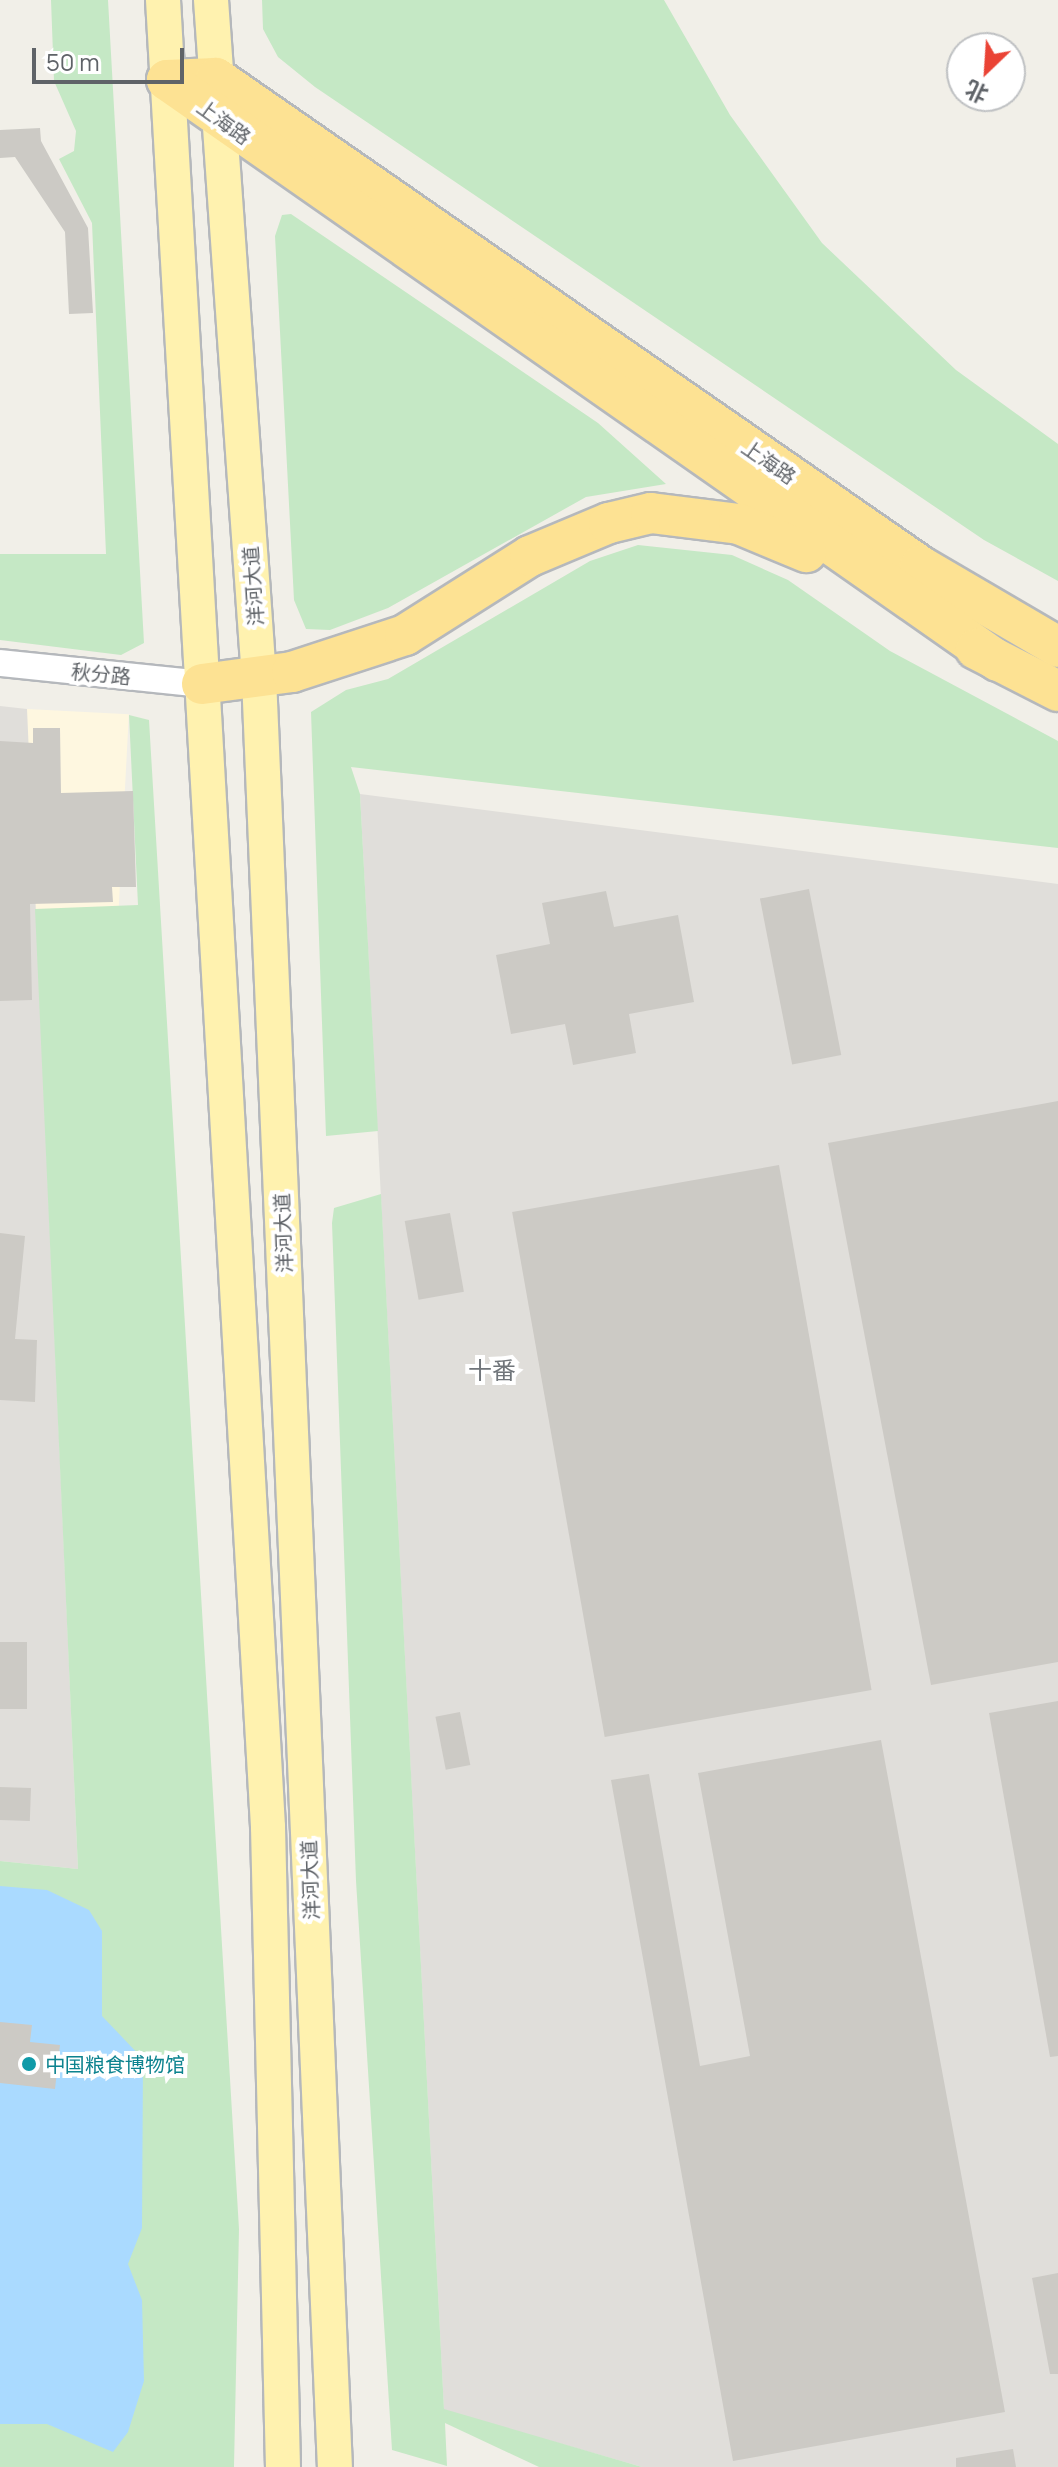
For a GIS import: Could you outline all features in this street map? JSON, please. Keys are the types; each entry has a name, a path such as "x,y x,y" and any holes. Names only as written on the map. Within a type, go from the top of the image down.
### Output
{"highway":[{"name":"上海路","path":"167,80 216,78 920,566 1058,647"},
{"name":"上海路","path":"167,80 998,661"},
{"name":"上海路","path":"202,684 259,678 405,635 530,556 609,523 651,513 703,516 792,543 998,661 1058,691"}],"main road":[{"name":"洋河大道","path":"163,0 268,1827 283,2467"},
{"name":"洋河大道","path":"211,0 259,678 335,2467"}],"street":[{"name":"秋分路","path":"0,663 202,684"}],"shaded area":[{"path":"0,706 27,709 78,1869 0,1861"},
{"path":"27,709 129,714 118,914 17,909"},
{"path":"360,794 1058,884 1058,2467 642,2467 444,2410"}],"green space":[{"path":"51,0 108,0 144,643 121,655 0,640 0,554 106,554 92,223 59,159 74,151 76,131 54,81"},
{"path":"262,0 664,0 730,115 822,243 956,370 1058,444 1058,581 984,540 315,87 278,57 263,29"},
{"path":"291,214 598,423 666,484 586,497 388,608 330,630 306,629 294,600 275,236 282,215"},
{"path":"638,545 732,555 788,580 890,651 1058,741 1058,848 351,767 360,794 378,1131 326,1136 311,712 346,690 388,679 590,561"},
{"path":"129,715 149,720 239,2229 234,2467 0,2467 0,1861 78,1869 35,909 138,905"},
{"path":"381,1194 444,2409 642,2467 539,2467 445,2423 447,2466 392,2450 356,1881 332,1223 334,1208"}],"water":[{"path":"0,1886 47,1890 89,1910 102,1931 102,2016 143,2059 142,2228 128,2264 142,2300 144,2381 128,2432 113,2452 47,2424 0,2424"}],"building":[{"path":"40,128 41,141 88,228 93,313 69,314 65,232 15,157 0,158 0,130"},
{"path":"33,728 60,728 61,793 133,791 136,887 112,887 113,902 30,904 32,1000 0,1001 0,741 33,743"},
{"path":"809,889 841,1055 792,1064 760,899"},
{"path":"606,891 614,927 678,915 694,1002 629,1014 636,1053 573,1065 565,1024 511,1034 496,955 550,944 542,903"},
{"path":"1058,1101 1058,1662 931,1685 828,1143"},
{"path":"779,1165 872,1690 605,1737 512,1212"},
{"path":"450,1213 464,1292 419,1300 405,1221"},
{"path":"0,1233 25,1236 15,1339 37,1340 35,1402 0,1400"},
{"path":"0,1642 27,1642 27,1709 0,1709"},
{"path":"1058,1701 1058,2056 1050,2057 989,1713"},
{"path":"460,1712 470,1765 446,1770 435,1717"},
{"path":"881,1740 1005,2412 733,2461 611,1780 649,1774 700,2066 750,2056 698,1773"},
{"path":"0,1787 31,1788 30,1821 0,1820"},
{"name":"中国粮食博物馆","path":"0,2022 32,2025 30,2042 60,2045 55,2089 0,2083"},
{"path":"1058,2273 1058,2374 1050,2374 1032,2278"},
{"path":"1013,2449 1016,2467 956,2467 956,2458"}],"place":[{"name":"中国粮食博物馆","path":"29,2064"}],"district":[{"name":"十番","path":"492,1370"}]}
